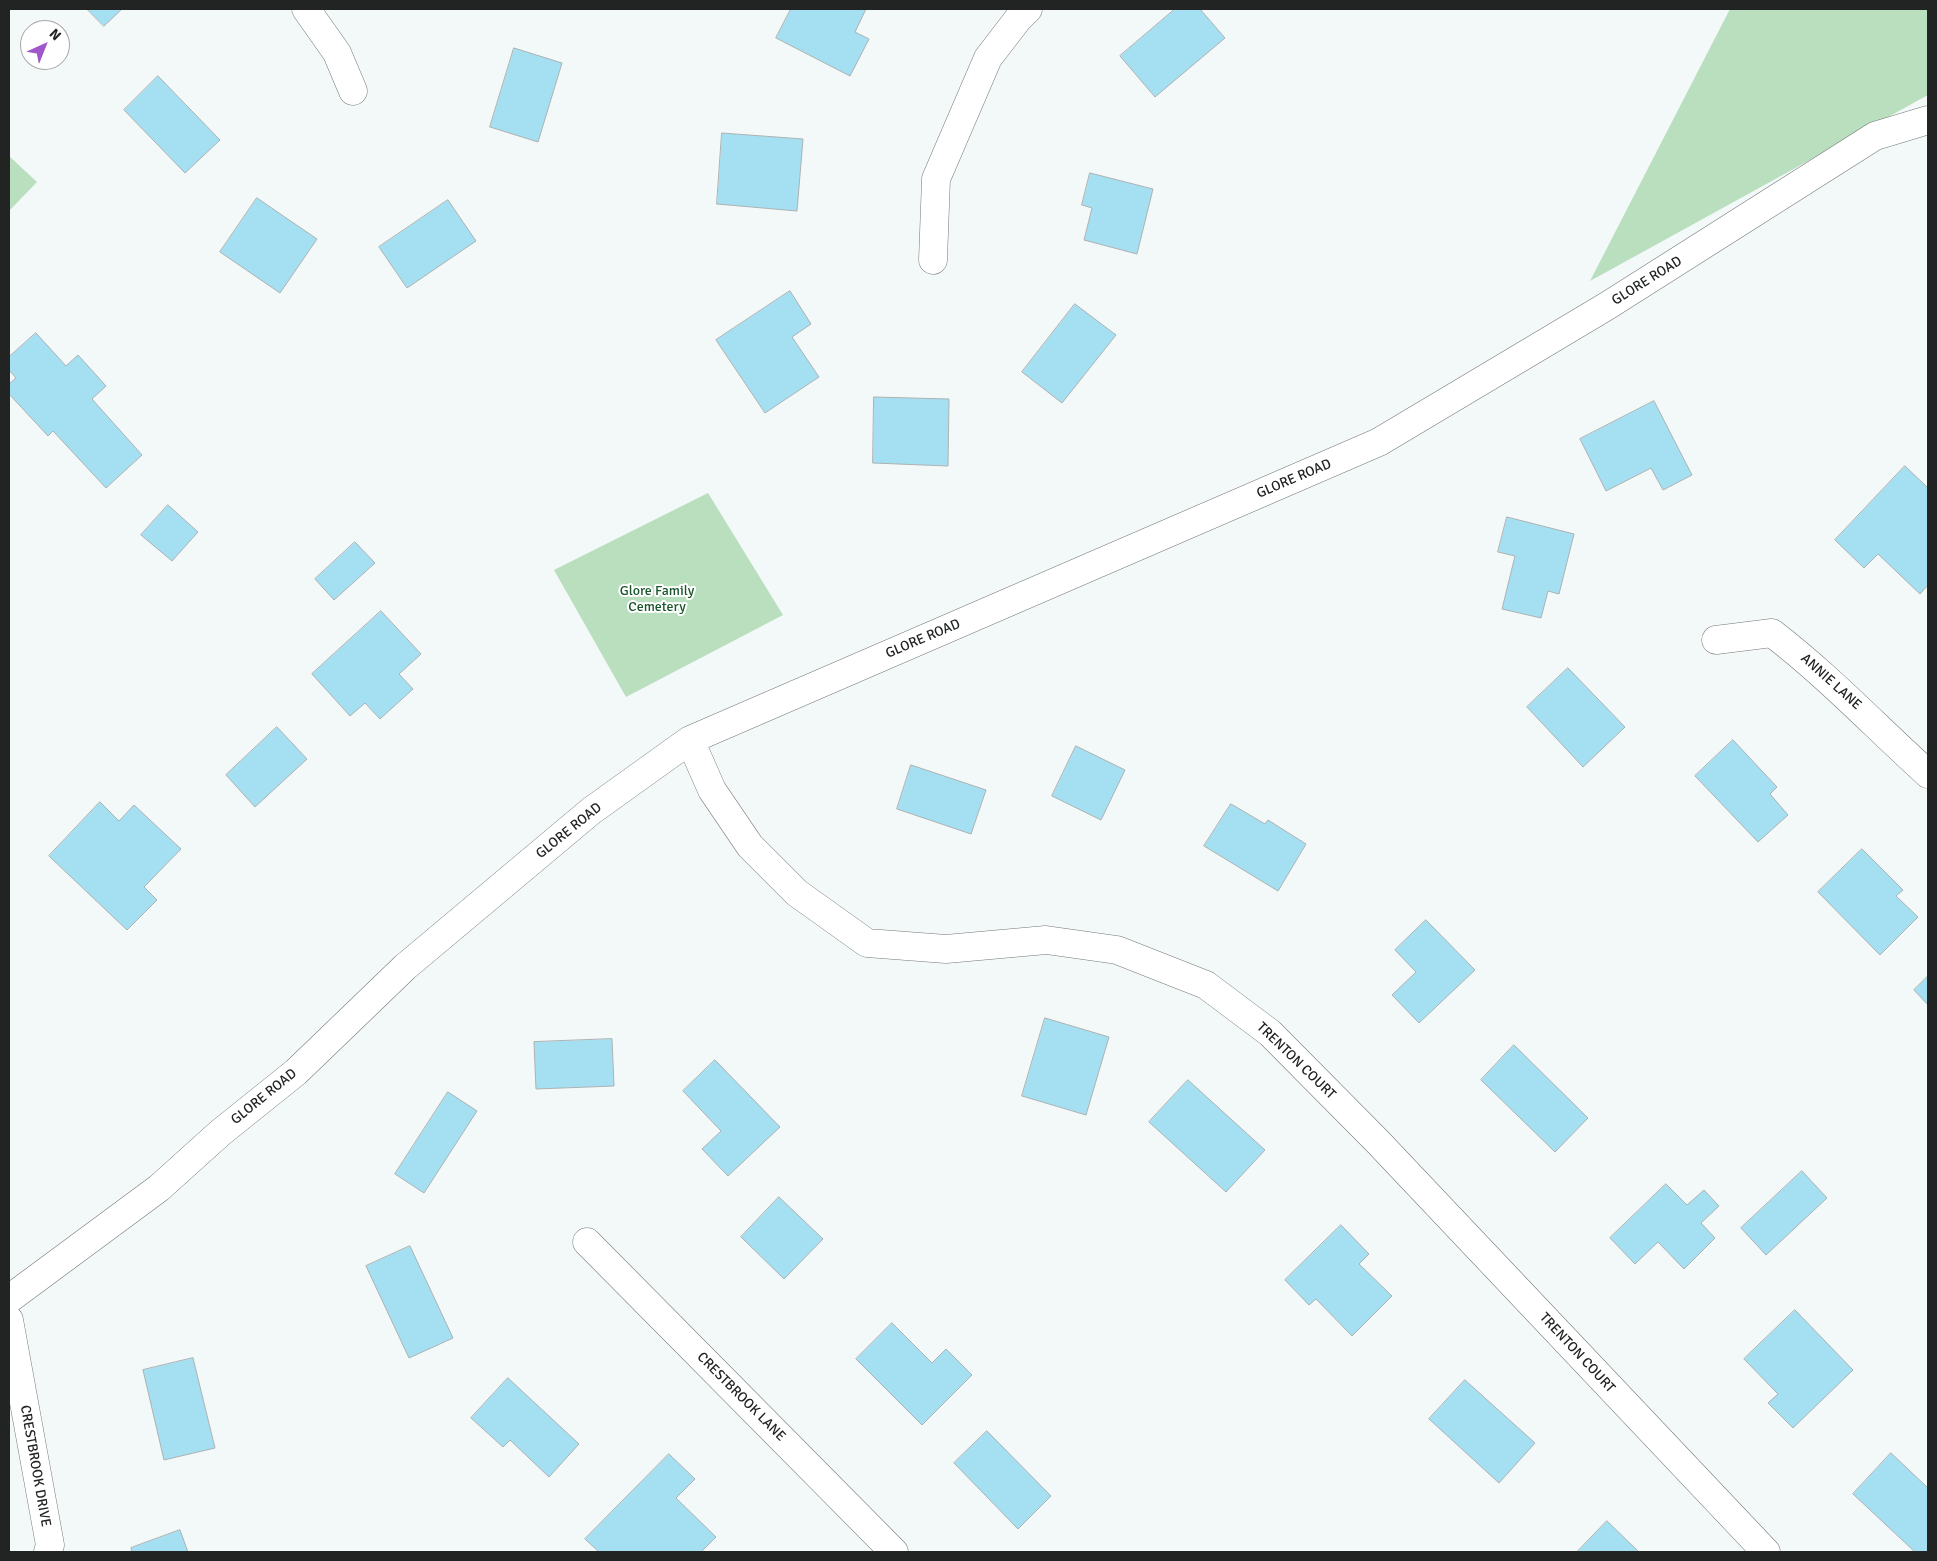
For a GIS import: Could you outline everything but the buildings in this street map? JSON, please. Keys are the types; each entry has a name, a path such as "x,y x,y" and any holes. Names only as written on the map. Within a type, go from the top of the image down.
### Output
{"street":[{"path":"306,9 337,52 353,92"},
{"path":"933,260 936,179 988,58 1028,9"},
{"name":"GLORE ROAD","path":"9,1298 159,1188 220,1133 296,1072 412,961 591,811 690,740 1379,442 1607,306 1875,136 1928,120"},
{"name":"ANNIE LANE","path":"1716,640 1772,633 1803,656 1854,702 1928,774"},
{"name":"TRENTON COURT","path":"690,740 712,790 750,846 797,893 867,942 946,949 1046,940 1117,950 1206,985 1270,1033 1378,1142 1766,1552"},
{"name":"CRESTBROOK LANE","path":"587,1242 894,1552"},
{"name":"CRESTBROOK DRIVE","path":"9,1320 50,1544 48,1552"}],"green space":[{"path":"1730,9 1928,9 1928,95 1590,281"},
{"path":"9,156 37,182 9,211"},
{"name":"Glore Family Cemetery","path":"708,493 783,615 626,697 554,570"}]}
